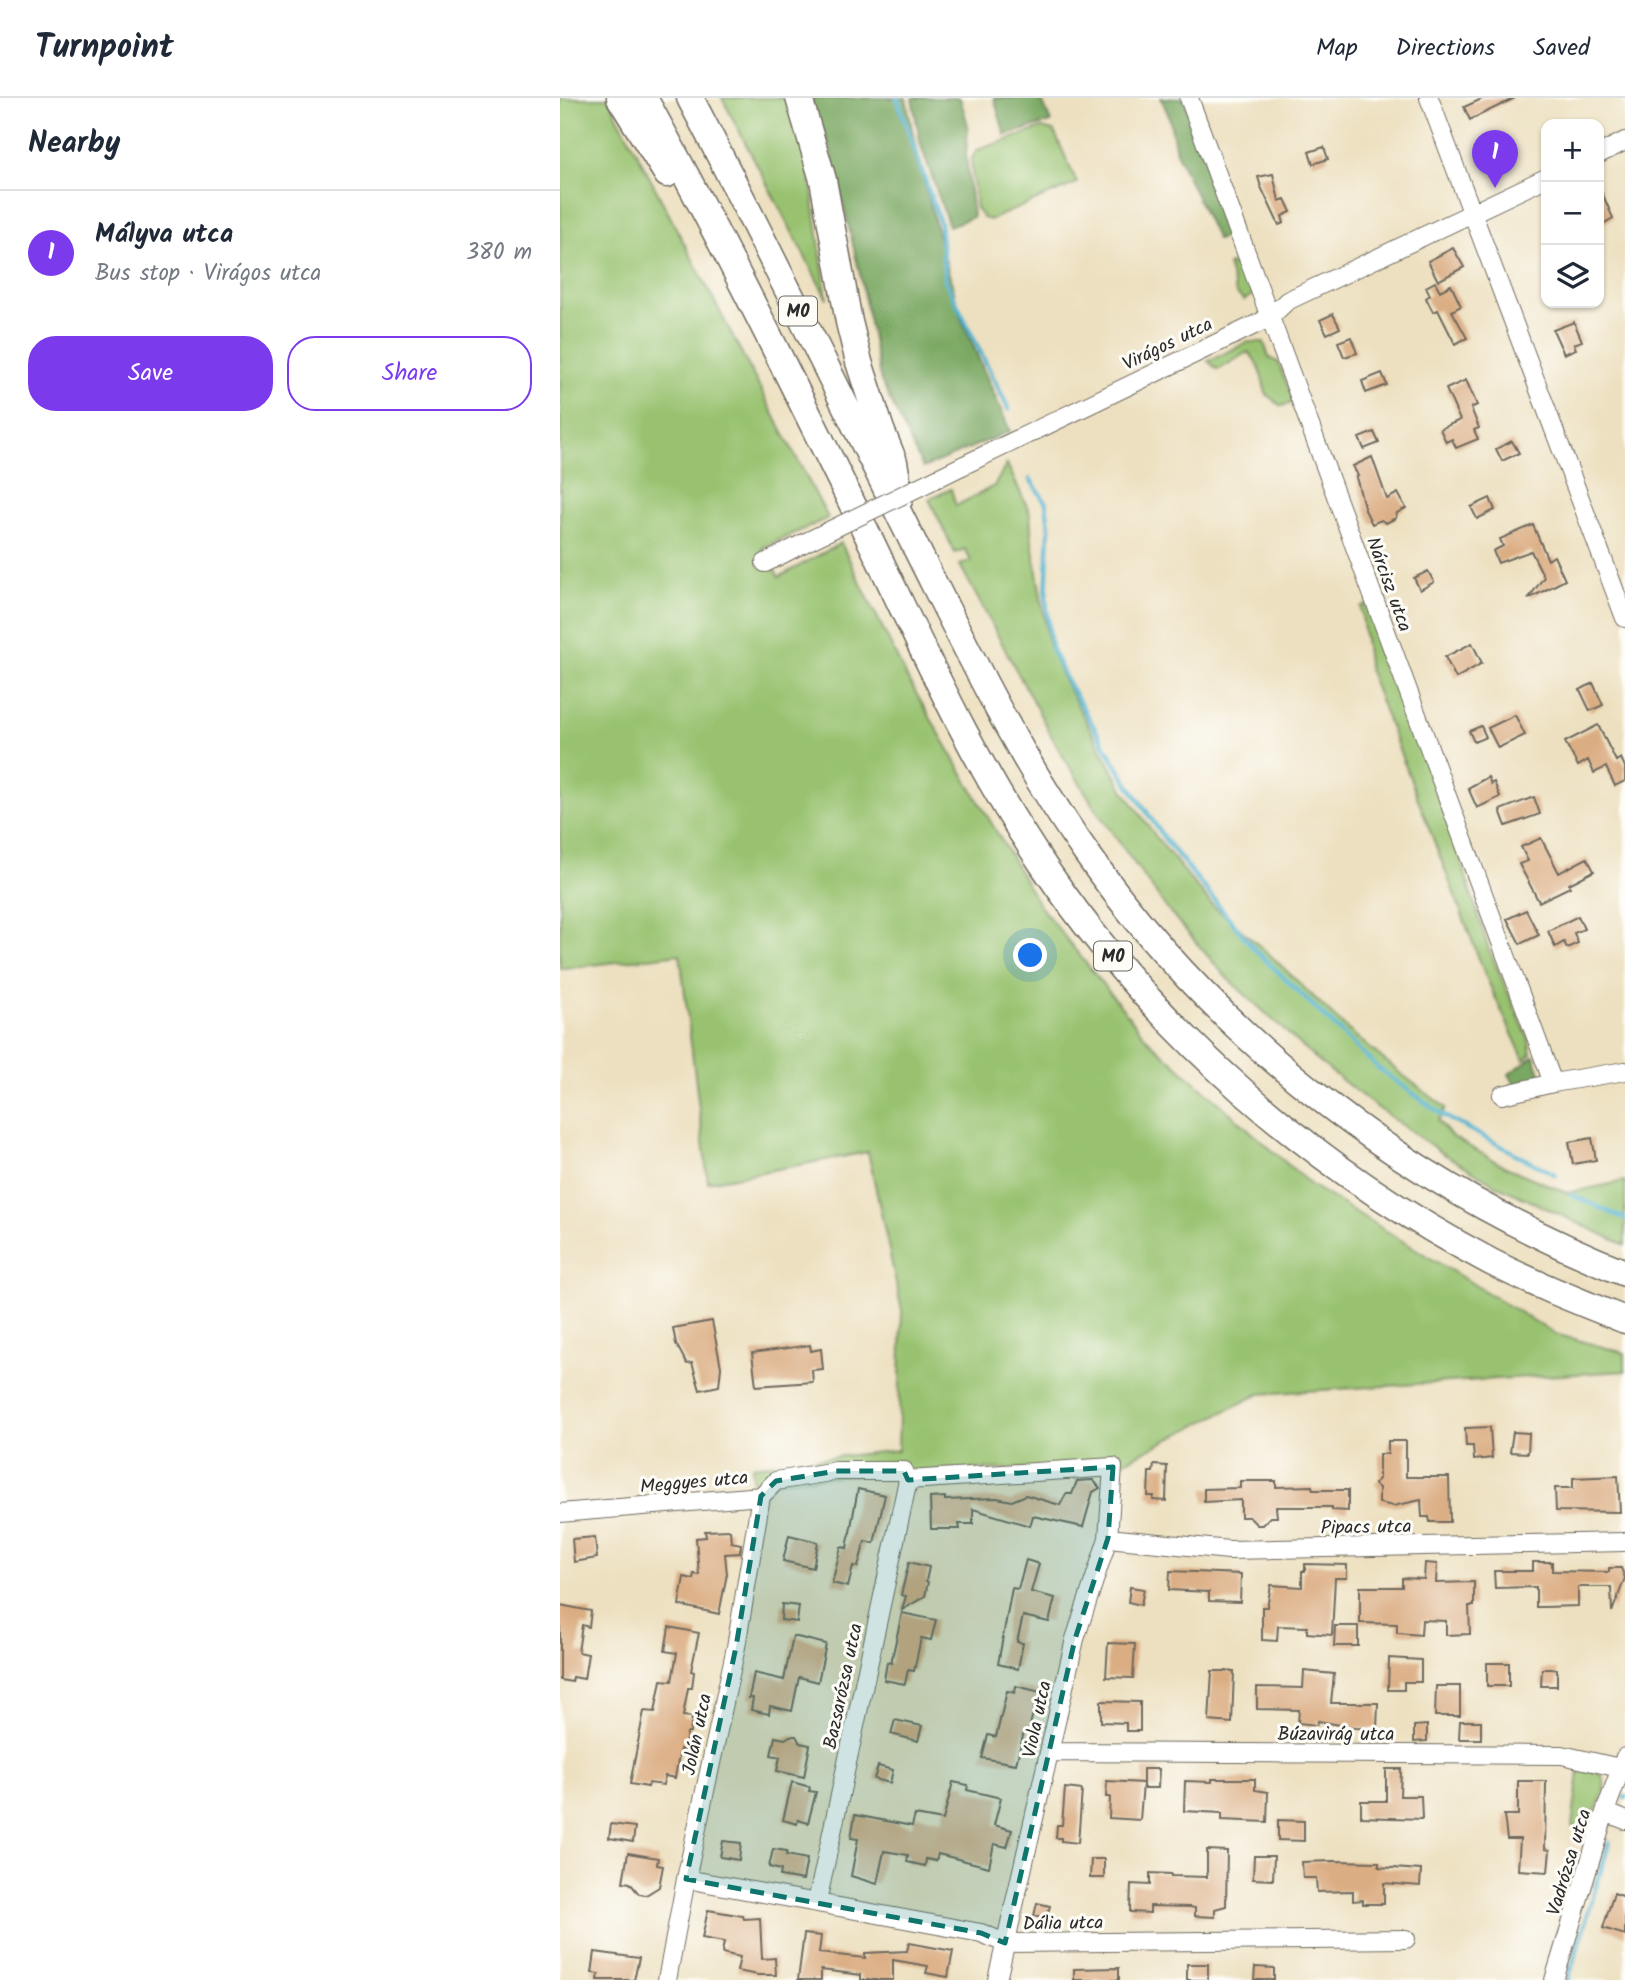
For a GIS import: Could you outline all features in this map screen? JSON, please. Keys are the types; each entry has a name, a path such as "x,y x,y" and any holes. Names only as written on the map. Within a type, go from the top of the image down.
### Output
{"highway":[{"path":"620,98 666,174 710,218"},
{"name":"M0","path":"644,98 710,218 964,733 1046,869 1124,969 1185,1038 1231,1082 1352,1177 1408,1215 1492,1262 1625,1320"},
{"name":"M0","path":"690,98 998,710 1060,814 1111,886 1199,990 1288,1074 1396,1155 1530,1232 1625,1273"},
{"path":"799,98 823,180 859,362 894,461 904,524"}],"street":[{"name":"Nárcisz utca","path":"1189,98 1553,1083"},
{"path":"1429,98 1625,618"},
{"path":"1604,152 1625,141"},
{"name":"Virágos utca","path":"765,563 1269,318 1287,301 1541,180"},
{"path":"1502,1095 1625,1071"},
{"name":"Meggyes utca","path":"560,1513 761,1496 776,1481 836,1471 904,1471 908,1480 1113,1467"},
{"name":"Viola utca","path":"997,1980 1075,1639 1108,1538 1113,1467"},
{"name":"Bazsarózsa utca","path":"817,1902 908,1480"},
{"name":"Jolán utca","path":"667,1980 736,1647 761,1496"},
{"name":"Pipacs utca","path":"1108,1538 1229,1550 1625,1542"},
{"name":"Búzavirág utca","path":"1051,1752 1562,1755 1623,1762"},
{"name":"Vadrózsa utca","path":"1554,1980 1623,1762"},
{"path":"1605,1812 1625,1820"},
{"name":"Dália utca","path":"686,1879 981,1933 1005,1943 1406,1939"}],"highlighted area":[{"path":"1113,1467 1108,1538 1075,1639 1005,1943 981,1933 686,1879 736,1647 761,1496 776,1481 836,1471 904,1471 908,1480"}],"green space":[{"path":"560,98 608,98 828,518 762,548 779,577 841,543 906,676 1039,905 1147,1039 1311,1185 1555,1334 1625,1353 1625,1371 1259,1394 1113,1467 904,1471 776,1481 761,1496 752,1479 752,1466 898,1450 902,1311 868,1152 708,1182 680,954 560,969"},
{"path":"722,98 786,98 804,135 827,299"},
{"path":"807,98 906,98 917,156 961,318 1010,431 923,468 881,381 859,270 829,143"},
{"path":"912,98 960,98 968,125 966,155 973,217 949,226 921,145"},
{"path":"994,98 1041,98 1051,122 1005,135"},
{"path":"1161,98 1183,98 1233,234 1217,240 1176,152 1169,116"},
{"path":"1042,128 1054,131 1077,183 990,220 983,218 976,208 971,160 977,150"},
{"path":"1228,265 1246,272 1254,294 1244,300 1236,293"},
{"path":"1248,342 1264,342 1269,358 1278,362 1294,403 1281,406 1266,394 1258,366 1248,352 1218,370 1208,361"},
{"path":"1007,464 1030,513 1032,542 1049,646 1065,682 1124,791 1159,841 1211,904 1269,954 1347,1029 1446,1108 1438,1121 1451,1136 1506,1167 1567,1193 1625,1181 1625,1245 1496,1185 1439,1151 1371,1103 1318,1061 1227,978 1167,909 1101,817 1058,748 960,565 971,561 965,549 955,553 929,499 951,489 956,506 994,486"},
{"path":"1368,604 1454,839 1489,950 1529,1040 1531,1054 1524,1060 1486,977 1369,671 1361,607"},
{"path":"1534,1056 1542,1079 1518,1090 1509,1074"},
{"path":"1580,1764 1598,1772 1604,1780 1600,1802 1583,1830 1572,1826"}],"building":[{"path":"1484,98 1515,98 1470,120 1464,107"},
{"path":"1324,147 1328,159 1313,164 1309,152"},
{"path":"1273,174 1279,201 1285,199 1291,212 1282,216 1284,223 1279,225 1258,177"},
{"path":"1604,197 1613,218 1604,223"},
{"path":"1453,248 1464,267 1438,281 1428,261"},
{"path":"1435,282 1440,291 1451,285 1461,306 1452,311 1467,338 1455,344 1438,310 1433,312 1426,298 1430,295 1426,287"},
{"path":"1333,314 1340,328 1327,334 1320,320"},
{"path":"1574,322 1582,341 1574,344 1576,349 1564,354 1553,330"},
{"path":"1351,337 1357,353 1344,357 1338,342"},
{"path":"1382,373 1387,385 1366,393 1362,381"},
{"path":"1466,380 1477,405 1471,408 1479,428 1474,430 1478,439 1456,448 1452,439 1446,442 1440,429 1460,420 1446,389"},
{"path":"1374,432 1379,443 1364,449 1359,438"},
{"path":"1512,441 1519,453 1502,461 1496,449"},
{"path":"1372,457 1387,499 1398,493 1406,508 1386,523 1381,520 1372,524 1365,510 1356,477 1358,476 1353,466"},
{"path":"1490,498 1495,510 1477,519 1471,507"},
{"path":"1533,525 1548,560 1554,556 1565,580 1528,599 1544,577 1531,551 1498,563 1493,551 1503,546 1500,539"},
{"path":"1428,571 1434,582 1420,590 1414,578"},
{"path":"1472,643 1482,663 1456,678 1445,657"},
{"path":"1593,683 1603,705 1590,711 1580,690"},
{"path":"1515,715 1525,735 1498,748 1488,728"},
{"path":"1598,725 1616,761 1621,758 1625,767 1625,781 1615,786 1606,767 1594,773 1588,760 1578,766 1565,742"},
{"path":"1481,726 1486,737 1474,742 1469,731"},
{"path":"1488,777 1491,784 1494,782 1500,797 1477,808 1468,788"},
{"path":"1534,797 1540,814 1506,826 1500,810"},
{"path":"1541,838 1559,873 1587,858 1594,871 1569,884 1570,887 1539,902 1519,864 1528,861 1521,847"},
{"path":"1526,910 1539,935 1520,944 1507,919"},
{"path":"1578,916 1584,929 1574,933 1578,943 1567,948 1564,942 1555,947 1548,931"},
{"path":"1592,1138 1596,1160 1573,1164 1569,1142"},
{"path":"712,1321 721,1367 719,1386 700,1390 692,1363 687,1364 676,1344 673,1328"},
{"path":"810,1345 811,1351 821,1349 823,1369 812,1370 813,1382 756,1386 752,1353"},
{"path":"1490,1427 1492,1458 1474,1460 1473,1446 1466,1446 1465,1428"},
{"path":"1513,1432 1529,1433 1528,1453 1510,1452"},
{"path":"1388,1441 1406,1441 1406,1477 1449,1477 1450,1522 1430,1522 1429,1517 1422,1517 1421,1500 1393,1506 1379,1503 1379,1488 1374,1484 1379,1479 1379,1454 1388,1454"},
{"path":"1154,1465 1167,1466 1166,1501 1153,1500 1154,1496 1148,1496 1149,1472 1153,1472"},
{"path":"1618,1476 1620,1512 1556,1511 1555,1488 1573,1488 1573,1478"},
{"path":"1093,1480 1100,1488 1093,1492 1083,1527 1033,1516 1030,1526 973,1509 973,1524 959,1524 960,1529 931,1529 930,1498 997,1498 1012,1501 1026,1495 1060,1505 1066,1494 1072,1494 1077,1481"},
{"path":"1240,1481 1276,1481 1276,1487 1312,1486 1313,1490 1348,1490 1348,1511 1332,1510 1332,1507 1276,1507 1277,1517 1270,1517 1262,1525 1257,1525 1249,1517 1241,1517 1241,1500 1204,1502 1204,1489 1240,1488"},
{"path":"858,1489 885,1495 874,1543 865,1541 858,1567 853,1566 848,1587 832,1583 841,1547 847,1548"},
{"path":"730,1530 731,1542 741,1544 740,1553 725,1554 727,1574 719,1614 679,1605 684,1577 693,1579 694,1574 699,1575 696,1538 706,1537 705,1531"},
{"path":"789,1535 818,1542 813,1568 783,1561"},
{"path":"595,1537 597,1558 574,1562 572,1539"},
{"path":"1026,1560 1039,1564 1031,1592 1055,1598 1049,1622 1023,1616 1017,1642 1023,1643 1018,1669 998,1664 1012,1588 1018,1589"},
{"path":"909,1562 929,1567 928,1582 925,1596 902,1610 906,1596 901,1595"},
{"path":"1533,1562 1552,1562 1552,1571 1609,1572 1609,1568 1621,1568 1625,1578 1612,1612 1611,1587 1578,1587 1578,1606 1544,1607 1536,1607 1536,1587 1495,1588 1494,1571 1533,1571"},
{"path":"1425,1563 1437,1564 1436,1583 1474,1582 1474,1606 1469,1606 1470,1634 1446,1635 1446,1621 1422,1620 1421,1635 1397,1633 1397,1624 1360,1623 1360,1587 1402,1587 1402,1578 1424,1579"},
{"path":"1305,1564 1347,1565 1347,1578 1335,1578 1332,1635 1307,1633 1307,1627 1278,1626 1277,1641 1262,1640 1262,1607 1267,1607 1271,1585 1302,1587"},
{"path":"1170,1571 1241,1574 1240,1602 1209,1601 1209,1592 1169,1590"},
{"path":"1130,1587 1144,1589 1141,1605 1128,1602"},
{"path":"782,1604 799,1606 797,1622 781,1620"},
{"path":"560,1605 591,1611 589,1627 582,1625 578,1652 588,1654 584,1679 573,1677 572,1682 560,1680"},
{"path":"902,1613 936,1620 931,1640 921,1638 914,1671 908,1670 905,1684 884,1680 887,1662 891,1663"},
{"path":"1335,1626 1358,1626 1358,1646 1334,1646"},
{"path":"669,1627 699,1633 691,1671 694,1672 692,1688 688,1688 683,1716 692,1717 690,1733 687,1733 684,1750 680,1749 675,1778 665,1776 663,1785 649,1783 648,1787 630,1784 644,1711 655,1712 661,1680 672,1681 677,1653 665,1651"},
{"path":"793,1636 826,1644 818,1682 799,1677 792,1711 770,1706 769,1714 751,1710 753,1698 749,1698 754,1673 784,1680"},
{"path":"1108,1643 1135,1644 1133,1678 1106,1677"},
{"path":"1389,1658 1421,1660 1421,1682 1404,1682 1404,1690 1388,1690"},
{"path":"1487,1663 1509,1663 1509,1686 1487,1686"},
{"path":"1542,1669 1557,1669 1557,1686 1541,1686"},
{"path":"1212,1671 1234,1671 1232,1723 1209,1721"},
{"path":"1304,1671 1334,1674 1331,1703 1378,1703 1377,1729 1318,1721 1317,1725 1298,1723 1299,1710 1257,1709 1257,1687 1303,1688"},
{"path":"1016,1686 1045,1693 1042,1707 1035,1705 1028,1733 1024,1732 1016,1764 982,1758 988,1735 996,1737 1007,1691 1015,1693"},
{"path":"1436,1686 1460,1686 1460,1716 1435,1716"},
{"path":"1101,1701 1140,1702 1140,1731 1126,1731 1126,1723 1101,1722"},
{"path":"895,1720 922,1726 918,1741 891,1734"},
{"path":"1460,1721 1481,1721 1481,1739 1459,1739"},
{"path":"1427,1725 1427,1741 1414,1742 1414,1726"},
{"path":"796,1736 800,1743 810,1745 804,1777 777,1771 780,1757 771,1755 775,1737 785,1739"},
{"path":"878,1766 893,1770 890,1783 874,1779"},
{"path":"1143,1769 1159,1769 1158,1788 1143,1788"},
{"path":"1386,1769 1401,1769 1400,1796 1421,1796 1422,1819 1361,1817 1361,1801 1386,1801"},
{"path":"1212,1779 1255,1779 1255,1790 1268,1792 1267,1822 1222,1820 1222,1813 1184,1811 1185,1781 1212,1782"},
{"path":"1107,1781 1143,1783 1140,1820 1109,1818 1110,1797 1106,1797"},
{"path":"1518,1781 1546,1781 1545,1849 1550,1850 1548,1872 1518,1870 1520,1839 1507,1839 1504,1815 1518,1815"},
{"path":"792,1782 810,1787 809,1791 816,1792 808,1823 798,1820 797,1824 783,1820"},
{"path":"953,1782 968,1785 967,1790 1001,1798 994,1825 1012,1830 1007,1847 994,1844 989,1867 938,1854 936,1861 926,1859 925,1866 907,1862 908,1855 884,1851 877,1884 851,1876 858,1839 851,1838 855,1815 912,1826 915,1815 943,1820"},
{"path":"1065,1788 1082,1790 1078,1843 1056,1838 1057,1825 1062,1825"},
{"path":"1278,1820 1304,1821 1304,1841 1278,1840"},
{"path":"611,1824 635,1827 633,1842 609,1838"},
{"path":"723,1841 741,1843 739,1860 720,1857"},
{"path":"773,1849 807,1859 803,1880 780,1876 781,1870 769,1867"},
{"path":"1207,1850 1227,1851 1226,1906 1215,1909 1215,1917 1195,1916 1195,1908 1190,1907 1150,1906 1150,1913 1130,1912 1131,1884 1150,1885 1150,1873 1207,1877"},
{"path":"628,1853 658,1858 657,1865 663,1866 659,1887 646,1895 639,1894 630,1883 623,1882"},
{"path":"1254,1856 1274,1856 1273,1880 1253,1879"},
{"path":"1091,1859 1104,1859 1104,1878 1090,1878"},
{"path":"1302,1862 1379,1862 1379,1867 1421,1870 1420,1886 1384,1883 1384,1904 1353,1901 1353,1891 1317,1892 1316,1878 1303,1878"},
{"path":"1614,1893 1625,1897 1625,1935 1603,1928"},
{"path":"1037,1903 1050,1906 1046,1919 1034,1916"},
{"path":"708,1910 743,1916 744,1919 760,1918 762,1959 775,1958 776,1975 737,1971 740,1957 722,1953 724,1942 702,1938"},
{"path":"804,1934 821,1936 819,1953 865,1958 865,1953 907,1951 909,1943 953,1951 948,1977 926,1973 928,1966 893,1960 893,1980 861,1980 861,1975 821,1970 821,1980 798,1980"},
{"path":"595,1952 639,1958 634,1980 598,1980 599,1974 592,1973"},
{"path":"1187,1964 1208,1964 1208,1980 1187,1980"},
{"path":"1255,1967 1274,1968 1274,1980 1254,1980"},
{"path":"1119,1968 1119,1980 1074,1980 1074,1969"}],"waterway":[{"path":"897,98 940,223 945,280 1009,410"},
{"path":"1030,479 1046,503 1049,527 1046,599 1051,648 1068,683 1121,773 1164,838 1254,949 1378,1068 1444,1116 1556,1175"},
{"path":"1572,1195 1625,1219"},
{"path":"1568,1980 1609,1843"}],"place":[{"name":"Mályva utca","path":"1495,188"}]}
